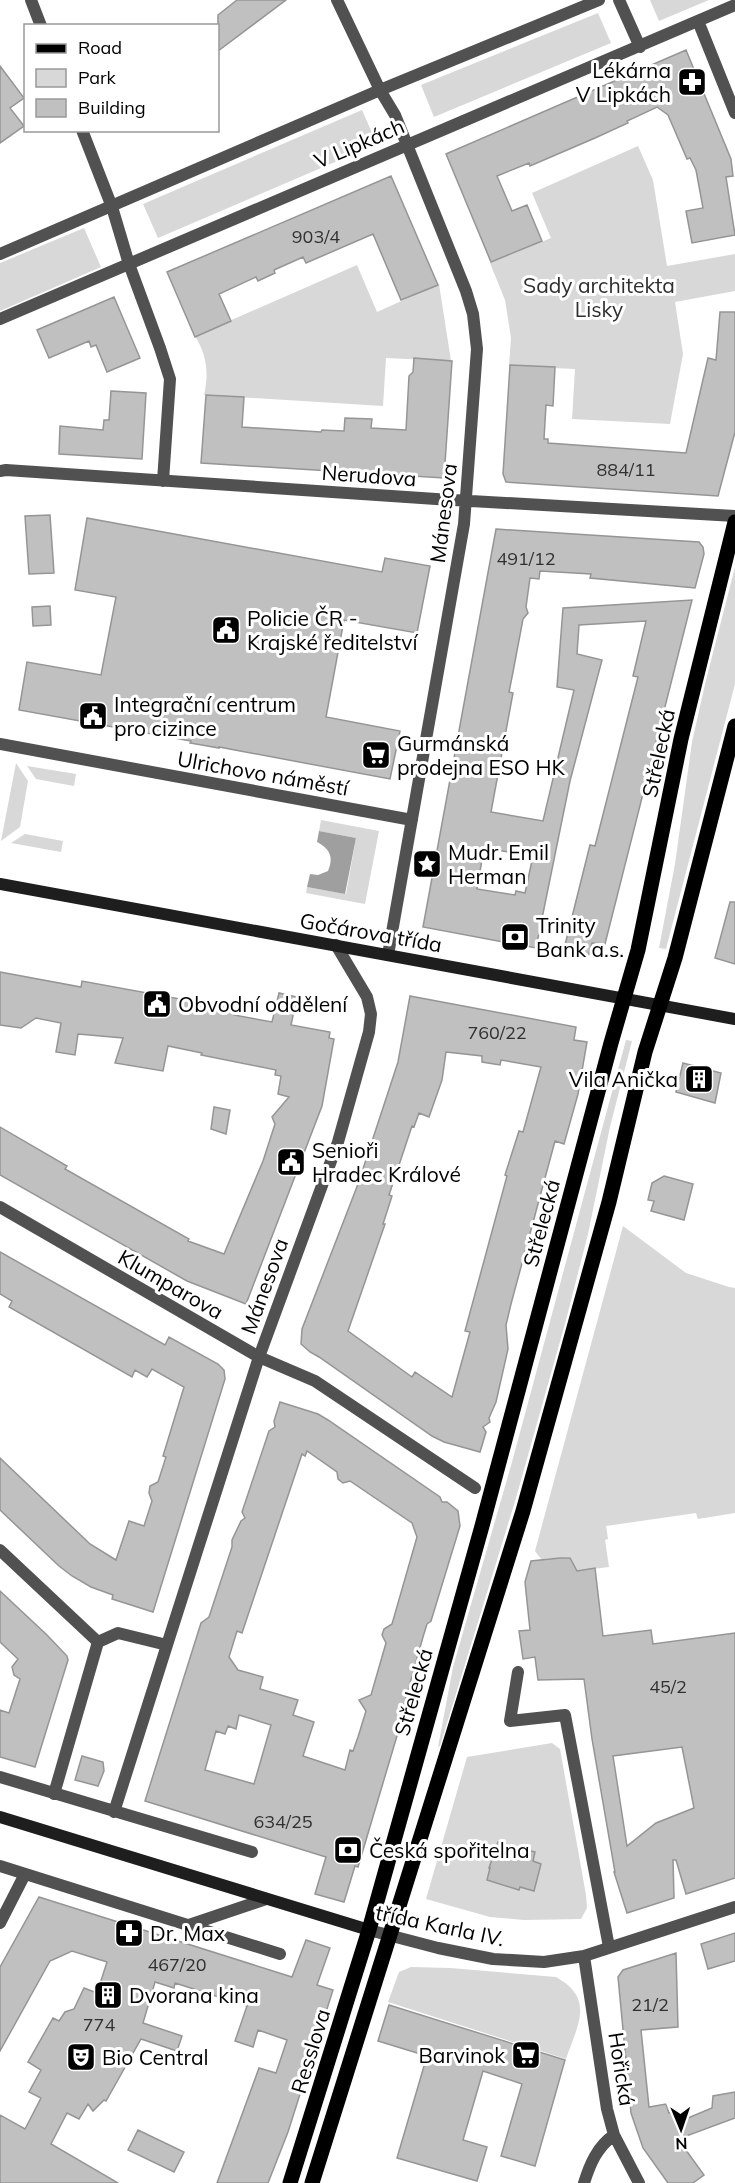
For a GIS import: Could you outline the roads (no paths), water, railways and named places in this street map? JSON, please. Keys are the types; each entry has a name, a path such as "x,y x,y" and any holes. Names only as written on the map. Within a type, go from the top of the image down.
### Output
{"main road":[{"name":"Střelecká","path":"369,1930 638,950 681,739 735,522"},
{"path":"390,1935 521,1519 609,1202 659,1005 675,957 735,726"},
{"name":"Resslova","path":"290,2183 369,1930"},
{"name":"Resslova","path":"312,2183 390,1935"}],"street":[{"path":"31,0 40,24"},
{"name":"Mánesova","path":"337,0 407,143 466,291 477,349 466,501 388,955"},
{"name":"V Lipkách","path":"0,254 380,90 598,0"},
{"path":"619,0 640,47"},
{"name":"V Lipkách","path":"0,319 407,143 640,47 735,4"},
{"path":"698,21 735,113"},
{"path":"83,132 112,207 129,264 170,379 163,481"},
{"name":"Nerudova","path":"0,471 735,516"},
{"name":"Ulrichovo náměstí","path":"0,744 412,820"},
{"name":"Gočárova třída","path":"0,884 735,1019"},
{"name":"Mánesova","path":"114,1812 259,1357 338,1142 369,1032 371,1014 367,998 336,945"},
{"name":"Klumparova","path":"0,1207 259,1357 315,1381 475,1488"},
{"path":"0,1550 98,1642"},
{"path":"54,1794 98,1642 118,1632 167,1645"},
{"path":"518,1672 510,1721 565,1715 609,1947"},
{"path":"0,1777 252,1852"},
{"name":"třída Karla IV.","path":"0,1817 369,1930 438,1948 493,1959 544,1962 584,1956 735,1907"},
{"path":"0,1866 280,1954"},
{"path":"0,1923 25,1874"},
{"path":"189,1925 266,1899"},
{"name":"Hořická","path":"584,1956 603,2084 614,2135 639,2183"},
{"path":"584,2183 588,2167 597,2151 614,2135"}],"place":[{"name":"Lékárna V Lipkách","path":"692,82"},
{"name":"Policie ČR - Krajské ředitelství","path":"226,630"},
{"name":"Integrační centrum pro cizince","path":"93,716"},
{"name":"Gurmánská prodejna ESO HK","path":"376,755"},
{"name":"Mudr. Emil Herman","path":"427,864"},
{"name":"Trinity Bank a.s.","path":"515,937"},
{"name":"Obvodní oddělení","path":"157,1004"},
{"name":"Vila Anička","path":"699,1079"},
{"name":"Senioři Hradec Králové","path":"291,1162"},
{"name":"Česká spořitelna","path":"348,1850"},
{"name":"Dr. Max","path":"129,1933"},
{"name":"Dvorana kina","path":"108,1995"},
{"name":"Barvinok","path":"526,2055"},
{"name":"Bio Central","path":"81,2057"}],"park label":[{"name":"Sady architekta Lisky","path":"599,297"}]}
